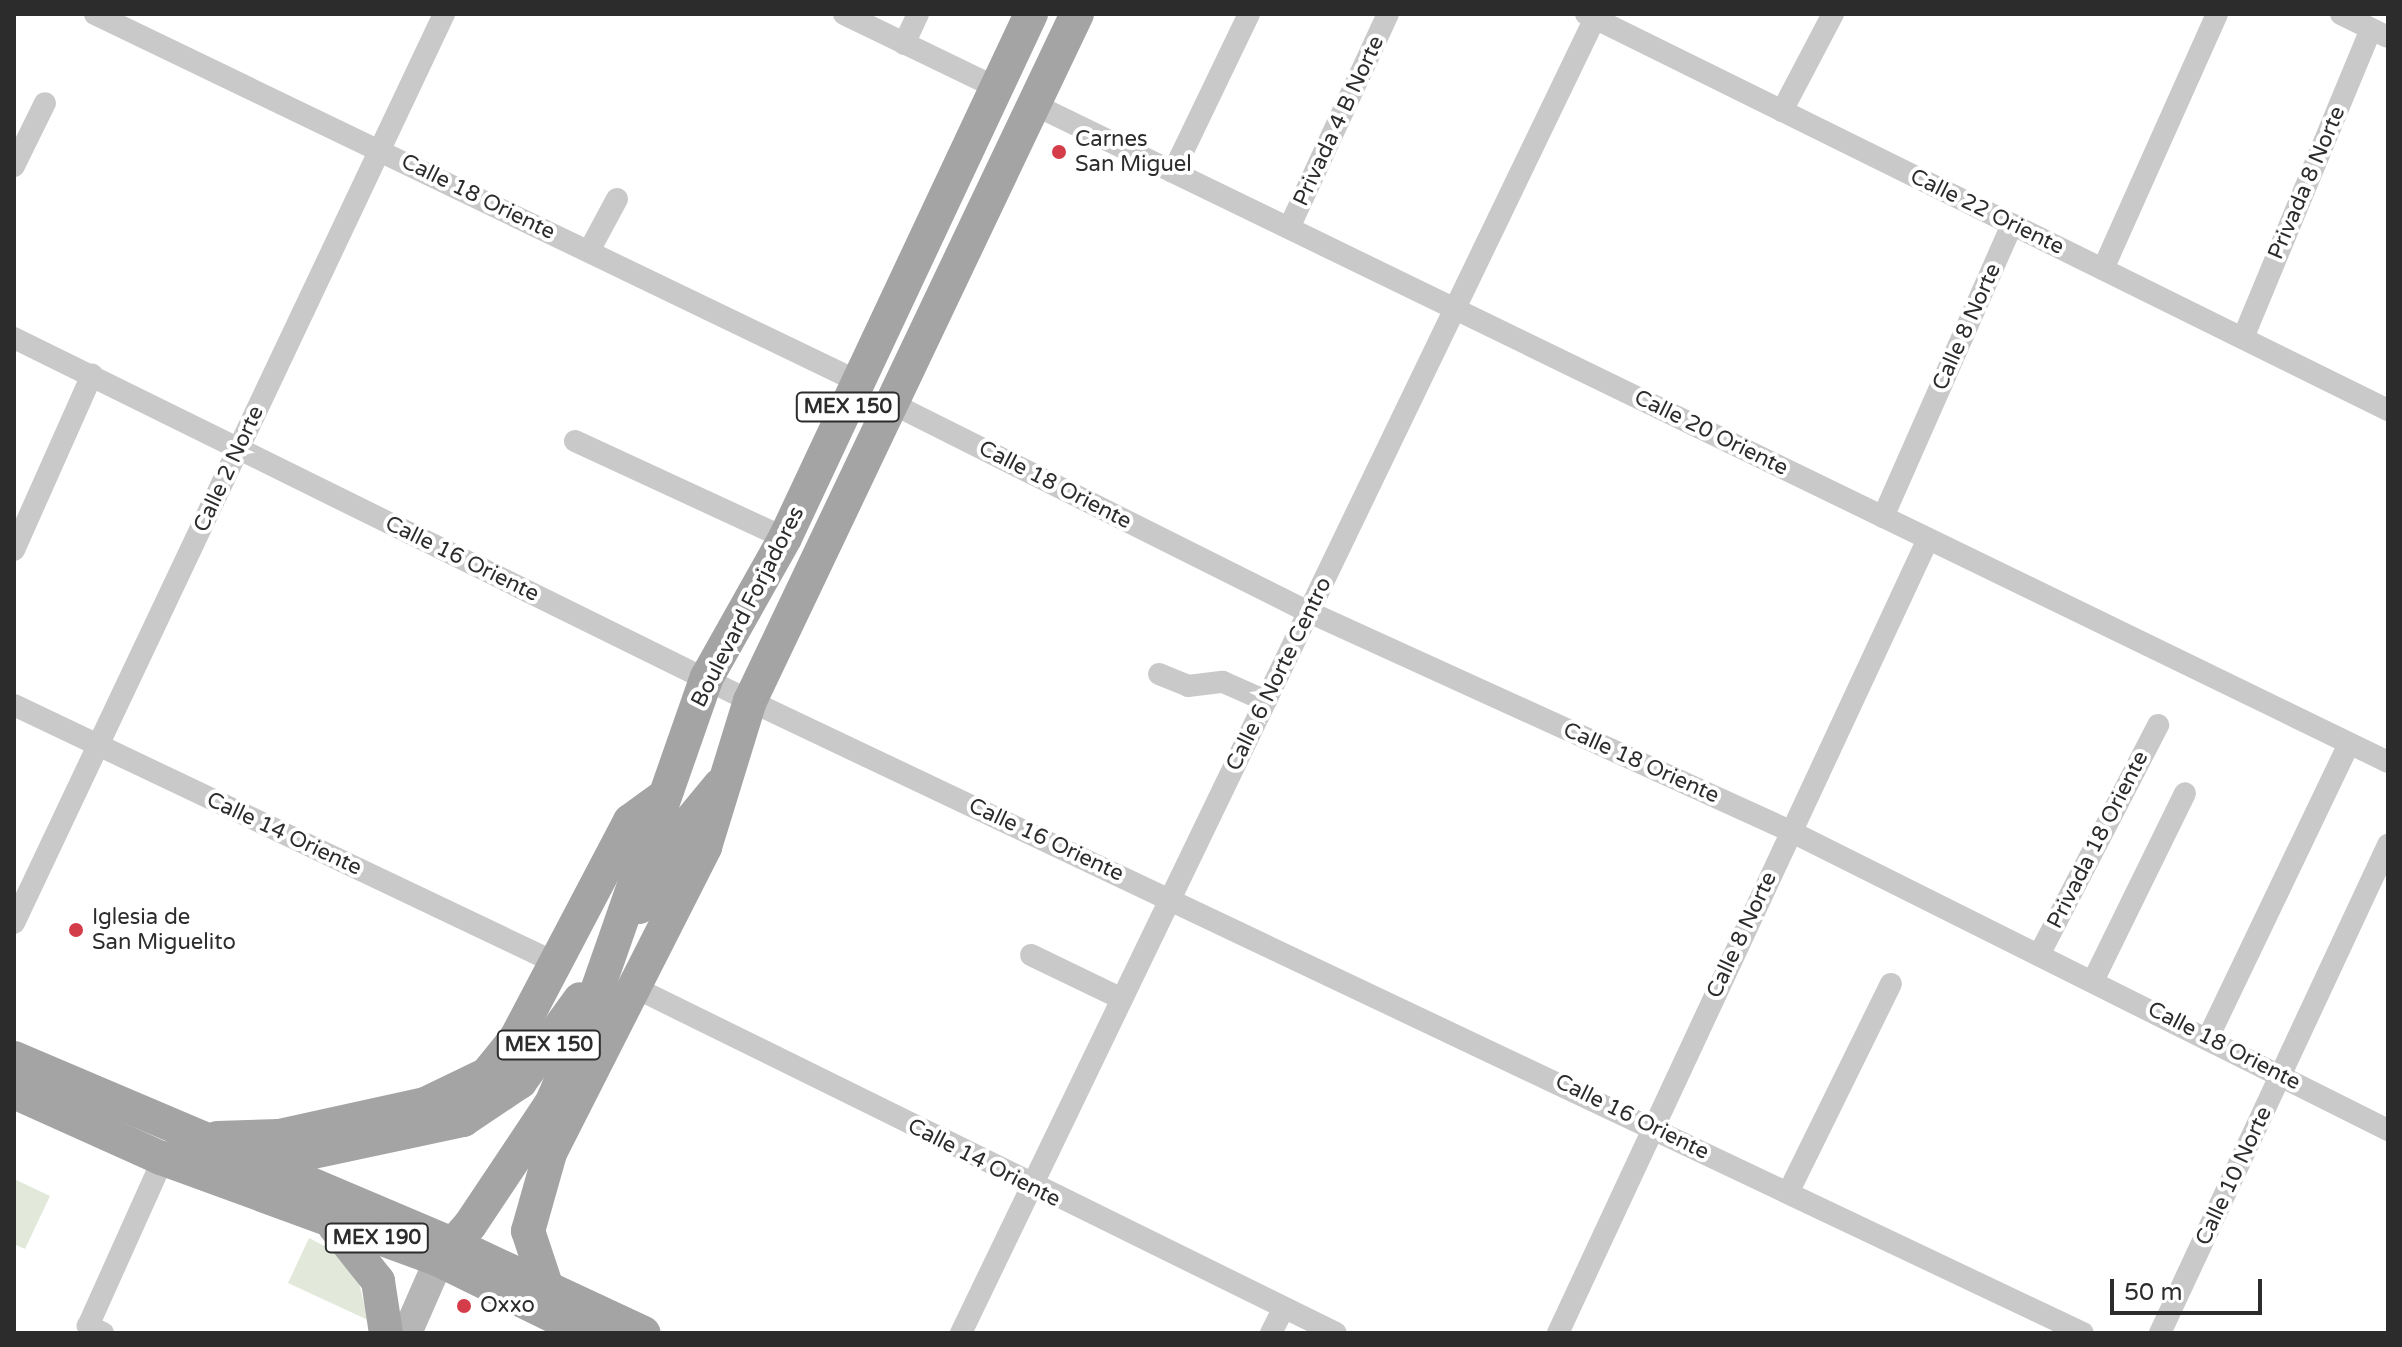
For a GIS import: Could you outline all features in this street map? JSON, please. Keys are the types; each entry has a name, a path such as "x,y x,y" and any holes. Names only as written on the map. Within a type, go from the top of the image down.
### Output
{"main road":[{"name":"Boulevard Forjadores","path":"447,1252 552,1102 606,961 661,798 707,677 785,538 1031,14"},
{"name":"Boulevard Forjadores","path":"546,1285 528,1244 536,1194 550,1153 636,988 719,816 727,776 750,701 1077,14"},
{"name":"MEX 150","path":"14,1092 162,1158 261,1163 440,1127 484,1109 534,1066 606,961 691,820 727,776"},
{"name":"MEX 150","path":"14,1058 192,1138 279,1136 458,1093 508,1051 630,821 661,798"},
{"name":"MEX 190","path":"192,1138 261,1163 447,1252 588,1333"},
{"name":"MEX 190","path":"162,1158 325,1219 447,1252 546,1285 644,1333"},
{"path":"325,1219 356,1246 378,1281 386,1333"},
{"path":"407,1333 447,1252"}],"street":[{"name":"Calle 18 Oriente","path":"95,14 129,21 380,150 859,382"},
{"name":"Calle 2 Norte","path":"14,923 444,14"},
{"path":"844,14 995,87"},
{"path":"904,44 918,14"},
{"path":"1173,172 1249,14"},
{"name":"Privada 4 B Norte","path":"1289,228 1388,14"},
{"path":"1782,111 1833,14"},
{"path":"2103,269 2217,14"},
{"path":"2341,14 2380,33"},
{"name":"Calle 22 Oriente","path":"1593,15 2388,410"},
{"name":"Calle 6 Norte Centro","path":"961,1333 1455,309 1593,15"},
{"name":"Privada 8 Norte","path":"2243,338 2380,33"},
{"path":"14,166 45,103"},
{"name":"Calle 20 Oriente","path":"1033,104 2388,762"},
{"path":"589,251 617,199"},
{"name":"Calle 8 Norte","path":"1883,517 2012,224"},
{"name":"Calle 16 Oriente","path":"14,338 237,451 707,677 750,701 2083,1333"},
{"path":"14,550 92,375"},
{"name":"Calle 18 Oriente","path":"891,403 1309,612 1790,831 2388,1130"},
{"path":"575,441 785,538"},
{"name":"Calle 8 Norte","path":"1558,1333 1928,539"},
{"path":"1159,674 1188,686 1223,682 1266,701"},
{"name":"Calle 14 Oriente","path":"14,705 554,962"},
{"name":"Privada 18 Oriente","path":"2039,955 2158,725"},
{"path":"2208,1038 2349,744"},
{"path":"2093,981 2185,793"},
{"name":"Calle 10 Norte","path":"2160,1333 2388,845"},
{"path":"1031,955 1122,999"},
{"path":"1788,1193 1891,984"},
{"name":"Calle 14 Oriente","path":"636,988 1031,1188 1336,1333"},
{"path":"103,1333 88,1326 162,1158"},
{"path":"1271,1333 1284,1308"}],"green space":[{"path":"14,1179 50,1196 25,1249 14,1244"},
{"path":"309,1238 332,1250 359,1283 368,1320 288,1283"}],"place":[{"name":"Carnes San Miguel","path":"1059,152"},
{"name":"Iglesia de San Miguelito","path":"76,930"},
{"name":"Oxxo","path":"464,1306"}]}
